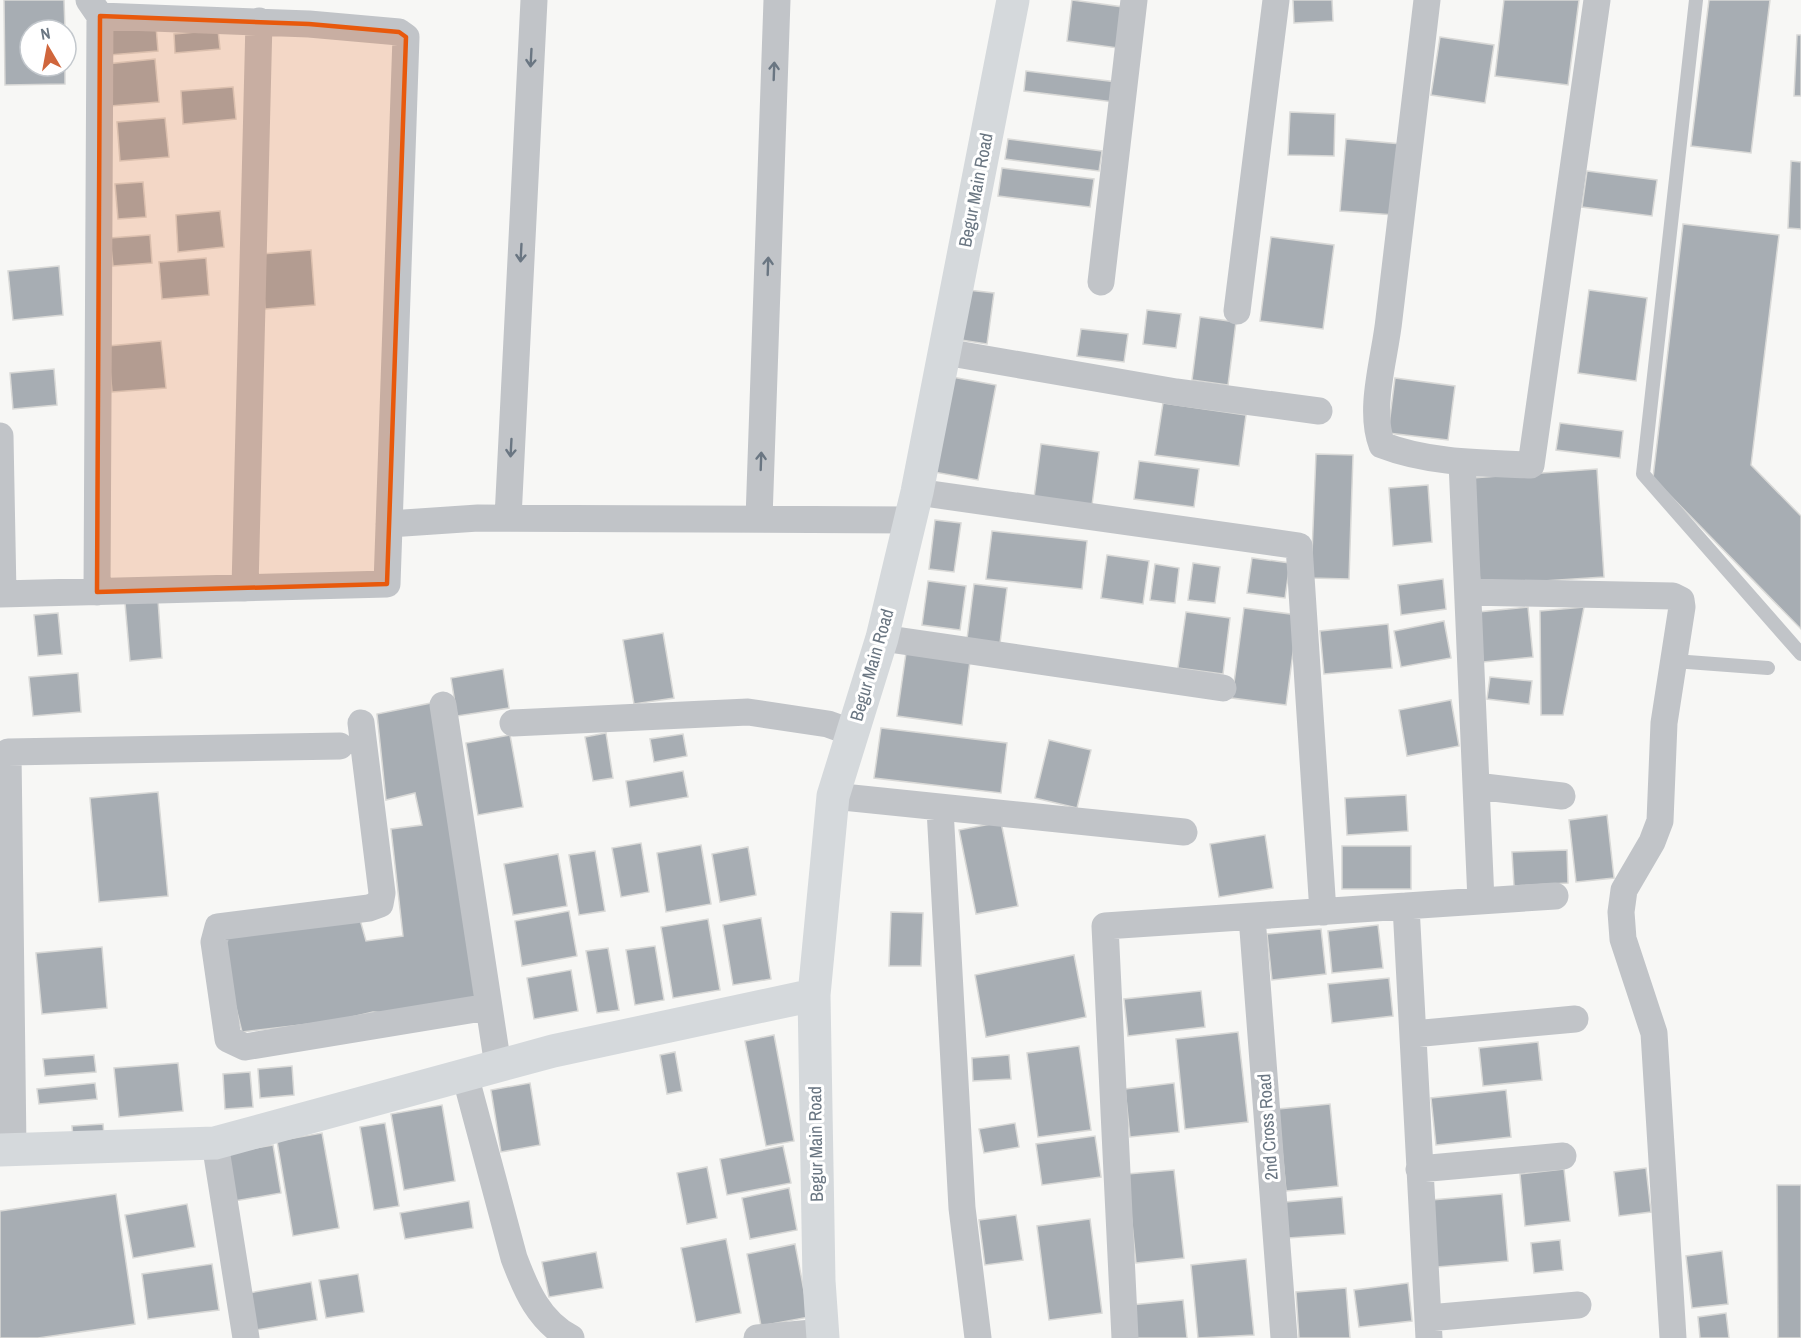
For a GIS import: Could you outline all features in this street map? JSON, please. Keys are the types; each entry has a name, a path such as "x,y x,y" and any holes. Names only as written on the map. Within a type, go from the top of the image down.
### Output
{"street":[{"path":"508,518 534,0"},
{"path":"759,519 777,0"},
{"name":"Begur Main Road","path":"823,1335 819,1281 814,995 833,796 882,638 914,506 1013,0"},
{"path":"1101,282 1134,0"},
{"path":"1237,311 1276,0"},
{"path":"1426,0 1386,347 1375,418 1382,446 1395,451 1462,462 1531,465 1597,0"},
{"path":"0,436 1,594 97,592 387,584 406,37 399,32 95,8 97,592"},
{"path":"245,588 258,21"},
{"path":"945,352 1176,392 1319,411"},
{"path":"1462,462 1480,901"},
{"path":"389,524 508,518 759,519 914,506 1299,546 1323,912"},
{"path":"1468,592 1673,596 1681,600 1682,607 1664,723 1660,821 1652,842 1624,890 1621,912 1623,939 1654,1033 1673,1338"},
{"path":"882,638 1224,688"},
{"path":"443,705 498,1065"},
{"path":"513,723 748,712 828,724 853,733"},
{"path":"361,723 382,893 381,904 369,908 218,927 214,942 228,1039 246,1047 488,1007"},
{"path":"340,746 8,752 6,1150 215,1143 498,1065 814,995"},
{"path":"1476,786 1562,796"},
{"path":"833,796 1184,832"},
{"path":"940,808 962,1208 978,1338"},
{"path":"1125,1338 1105,926 1556,896"},
{"path":"1406,906 1428,1328 1578,1305"},
{"name":"2nd Cross Road","path":"1252,917 1284,1338"},
{"path":"1413,1034 1575,1019"},
{"path":"465,1075 514,1258 539,1310 557,1331 570,1338"},
{"path":"215,1143 246,1338"},
{"path":"1419,1169 1563,1156"},
{"path":"539,1310 543,1338"},
{"path":"757,1338 823,1335"}],"lane":[{"path":"1696,0 1643,474 1801,654"},
{"path":"1674,661 1768,668"}],"highlighted area":[{"path":"100,16 309,24 399,32 406,37 387,584 97,592"}],"building":[{"path":"4,0 64,0 65,18 18,18 18,78 65,78 65,84 5,85"},
{"path":"1072,0 1123,7 1118,48 1067,41"},
{"path":"1293,0 1332,0 1333,21 1294,23"},
{"path":"1504,0 1579,0 1568,85 1495,76"},
{"path":"1709,0 1770,0 1751,153 1691,146"},
{"path":"156,26 158,51 109,55 107,30"},
{"path":"218,30 220,49 175,53 174,34"},
{"path":"1797,35 1801,35 1801,96 1794,96"},
{"path":"1440,37 1494,45 1485,103 1431,95"},
{"path":"155,59 159,102 110,106 106,64"},
{"path":"1026,71 1117,82 1114,102 1024,91"},
{"path":"233,87 236,119 183,124 181,91"},
{"path":"1290,112 1335,114 1334,156 1288,155"},
{"path":"165,118 169,157 120,161 117,122"},
{"path":"1008,139 1102,151 1099,171 1005,159"},
{"path":"1346,139 1402,144 1395,215 1340,211"},
{"path":"1791,161 1801,162 1801,229 1788,228"},
{"path":"1002,168 1094,179 1090,207 998,196"},
{"path":"1587,171 1657,180 1652,216 1582,207"},
{"path":"143,182 146,217 118,219 115,184"},
{"path":"220,211 224,247 178,252 176,215"},
{"path":"1683,224 1779,235 1751,465 1801,516 1801,629 1653,478"},
{"path":"150,235 152,263 113,266 110,238"},
{"path":"1271,237 1334,245 1323,329 1260,321"},
{"path":"311,250 315,305 265,309 261,254"},
{"path":"206,258 209,295 162,299 159,262"},
{"path":"59,266 63,315 13,320 8,271"},
{"path":"968,290 994,293 987,344 961,340"},
{"path":"1589,290 1647,298 1636,381 1578,373"},
{"path":"1147,310 1181,314 1176,348 1143,344"},
{"path":"1200,317 1236,322 1228,385 1192,380"},
{"path":"1081,329 1128,334 1124,362 1077,356"},
{"path":"161,341 166,388 112,392 108,346"},
{"path":"54,369 57,405 13,409 10,373"},
{"path":"952,377 996,385 978,480 934,472"},
{"path":"1395,378 1455,386 1448,440 1388,433"},
{"path":"1163,403 1246,415 1239,466 1155,455"},
{"path":"1560,423 1623,431 1620,458 1556,450"},
{"path":"1041,444 1099,452 1092,505 1034,498"},
{"path":"1316,454 1353,455 1349,579 1311,578"},
{"path":"1139,461 1199,469 1194,507 1134,499"},
{"path":"1597,469 1604,577 1480,585 1472,478"},
{"path":"1428,485 1432,542 1393,546 1389,488"},
{"path":"935,520 961,523 954,572 929,569"},
{"path":"992,531 1087,541 1082,589 986,579"},
{"path":"1107,555 1149,561 1143,604 1101,598"},
{"path":"1252,558 1290,563 1285,598 1247,593"},
{"path":"1193,563 1220,567 1215,603 1188,600"},
{"path":"1155,564 1179,568 1175,603 1150,600"},
{"path":"1443,579 1446,609 1401,615 1398,585"},
{"path":"928,581 966,586 960,630 922,625"},
{"path":"974,584 1007,588 1000,643 967,639"},
{"path":"158,600 162,658 130,661 125,603"},
{"path":"1528,607 1533,657 1483,662 1478,612"},
{"path":"1584,607 1563,715 1541,715 1540,611"},
{"path":"1244,608 1298,615 1286,705 1232,698"},
{"path":"1186,612 1230,618 1223,674 1178,668"},
{"path":"58,613 62,654 38,656 34,615"},
{"path":"1444,621 1451,658 1401,667 1394,631"},
{"path":"1388,624 1392,668 1324,674 1320,631"},
{"path":"663,633 674,698 634,704 623,640"},
{"path":"906,653 970,661 962,725 897,716"},
{"path":"503,669 509,708 457,716 451,678"},
{"path":"78,673 81,712 33,716 29,677"},
{"path":"1490,677 1532,681 1529,704 1487,699"},
{"path":"1451,700 1459,746 1407,756 1399,710"},
{"path":"436,702 479,1000 399,1014 373,1012 335,1021 242,1032 224,935 359,916 366,941 403,936 391,829 422,825 415,793 386,800 377,714"},
{"path":"881,728 1007,743 1001,793 874,778"},
{"path":"606,733 613,778 593,781 585,737"},
{"path":"683,734 687,756 654,762 650,739"},
{"path":"510,735 523,807 478,815 466,743"},
{"path":"1049,740 1091,750 1077,808 1035,798"},
{"path":"683,771 688,797 630,807 626,781"},
{"path":"158,792 168,896 99,902 90,798"},
{"path":"1406,795 1408,831 1347,835 1345,798"},
{"path":"1607,815 1614,878 1576,882 1569,820"},
{"path":"1001,822 1018,906 976,914 959,830"},
{"path":"1265,835 1273,888 1219,897 1210,844"},
{"path":"641,843 649,892 621,897 612,848"},
{"path":"701,845 711,904 666,912 657,853"},
{"path":"1342,846 1411,846 1411,889 1342,889"},
{"path":"748,847 756,895 720,902 712,854"},
{"path":"1567,850 1568,883 1514,886 1512,852"},
{"path":"595,851 605,911 579,915 569,855"},
{"path":"558,854 567,906 513,915 504,864"},
{"path":"569,911 577,956 522,966 515,921"},
{"path":"891,912 923,913 921,966 889,966"},
{"path":"761,918 771,979 733,985 723,925"},
{"path":"708,919 720,990 673,998 661,927"},
{"path":"1378,925 1383,968 1332,973 1328,931"},
{"path":"1321,929 1326,974 1272,980 1267,934"},
{"path":"655,946 664,1000 635,1005 626,950"},
{"path":"102,947 107,1008 42,1014 36,953"},
{"path":"608,948 619,1010 597,1013 586,951"},
{"path":"1074,955 1086,1017 986,1037 975,975"},
{"path":"571,970 578,1011 534,1019 527,978"},
{"path":"1389,978 1393,1016 1332,1023 1328,984"},
{"path":"1201,991 1205,1027 1128,1036 1124,999"},
{"path":"1238,1032 1248,1122 1185,1129 1176,1039"},
{"path":"774,1035 794,1141 766,1146 745,1041"},
{"path":"1538,1042 1542,1080 1483,1086 1479,1048"},
{"path":"1079,1046 1091,1130 1038,1137 1027,1053"},
{"path":"675,1052 682,1091 667,1094 660,1055"},
{"path":"94,1055 96,1072 45,1076 43,1059"},
{"path":"1009,1055 1011,1079 973,1081 972,1058"},
{"path":"178,1063 183,1111 119,1117 114,1068"},
{"path":"292,1066 294,1095 260,1098 258,1069"},
{"path":"250,1072 253,1107 225,1109 223,1074"},
{"path":"95,1083 97,1099 39,1104 37,1089"},
{"path":"530,1083 540,1145 501,1152 491,1090"},
{"path":"1174,1083 1179,1132 1130,1137 1125,1089"},
{"path":"1506,1090 1511,1137 1436,1145 1431,1098"},
{"path":"1330,1104 1338,1186 1286,1191 1278,1109"},
{"path":"442,1105 455,1181 404,1190 391,1114"},
{"path":"385,1123 399,1206 374,1210 360,1127"},
{"path":"1015,1123 1019,1147 984,1153 979,1129"},
{"path":"103,1124 104,1135 73,1138 72,1126"},
{"path":"322,1133 339,1228 293,1236 277,1141"},
{"path":"1095,1136 1101,1177 1042,1185 1036,1144"},
{"path":"273,1145 281,1193 229,1202 221,1154"},
{"path":"783,1146 791,1183 727,1195 720,1159"},
{"path":"707,1167 717,1218 687,1224 677,1173"},
{"path":"1646,1168 1651,1212 1619,1216 1614,1172"},
{"path":"1564,1169 1570,1221 1525,1226 1520,1174"},
{"path":"1174,1170 1184,1258 1136,1263 1127,1174"},
{"path":"1777,1185 1801,1185 1801,1338 1778,1338"},
{"path":"789,1188 797,1230 750,1239 742,1198"},
{"path":"116,1194 135,1324 38,1338 0,1338 0,1211"},
{"path":"1502,1194 1508,1261 1437,1267 1431,1200"},
{"path":"1342,1197 1345,1234 1288,1238 1285,1202"},
{"path":"469,1201 473,1228 405,1239 400,1213"},
{"path":"187,1204 195,1247 133,1258 125,1215"},
{"path":"1016,1215 1023,1260 985,1265 979,1220"},
{"path":"1090,1219 1102,1313 1049,1320 1037,1226"},
{"path":"726,1239 741,1313 696,1322 681,1248"},
{"path":"1560,1240 1563,1270 1534,1273 1531,1243"},
{"path":"795,1244 809,1317 761,1326 747,1254"},
{"path":"1722,1251 1728,1304 1692,1308 1686,1256"},
{"path":"596,1252 603,1288 549,1297 542,1262"},
{"path":"1246,1259 1254,1335 1198,1338 1191,1265"},
{"path":"212,1264 219,1310 148,1319 142,1274"},
{"path":"358,1274 364,1312 326,1318 319,1280"},
{"path":"311,1282 317,1320 256,1330 249,1293"},
{"path":"1408,1283 1412,1321 1359,1327 1354,1290"},
{"path":"1346,1288 1350,1338 1299,1338 1296,1292"},
{"path":"1183,1300 1187,1338 1133,1338 1130,1305"},
{"path":"1726,1313 1729,1338 1700,1338 1698,1317"}]}
